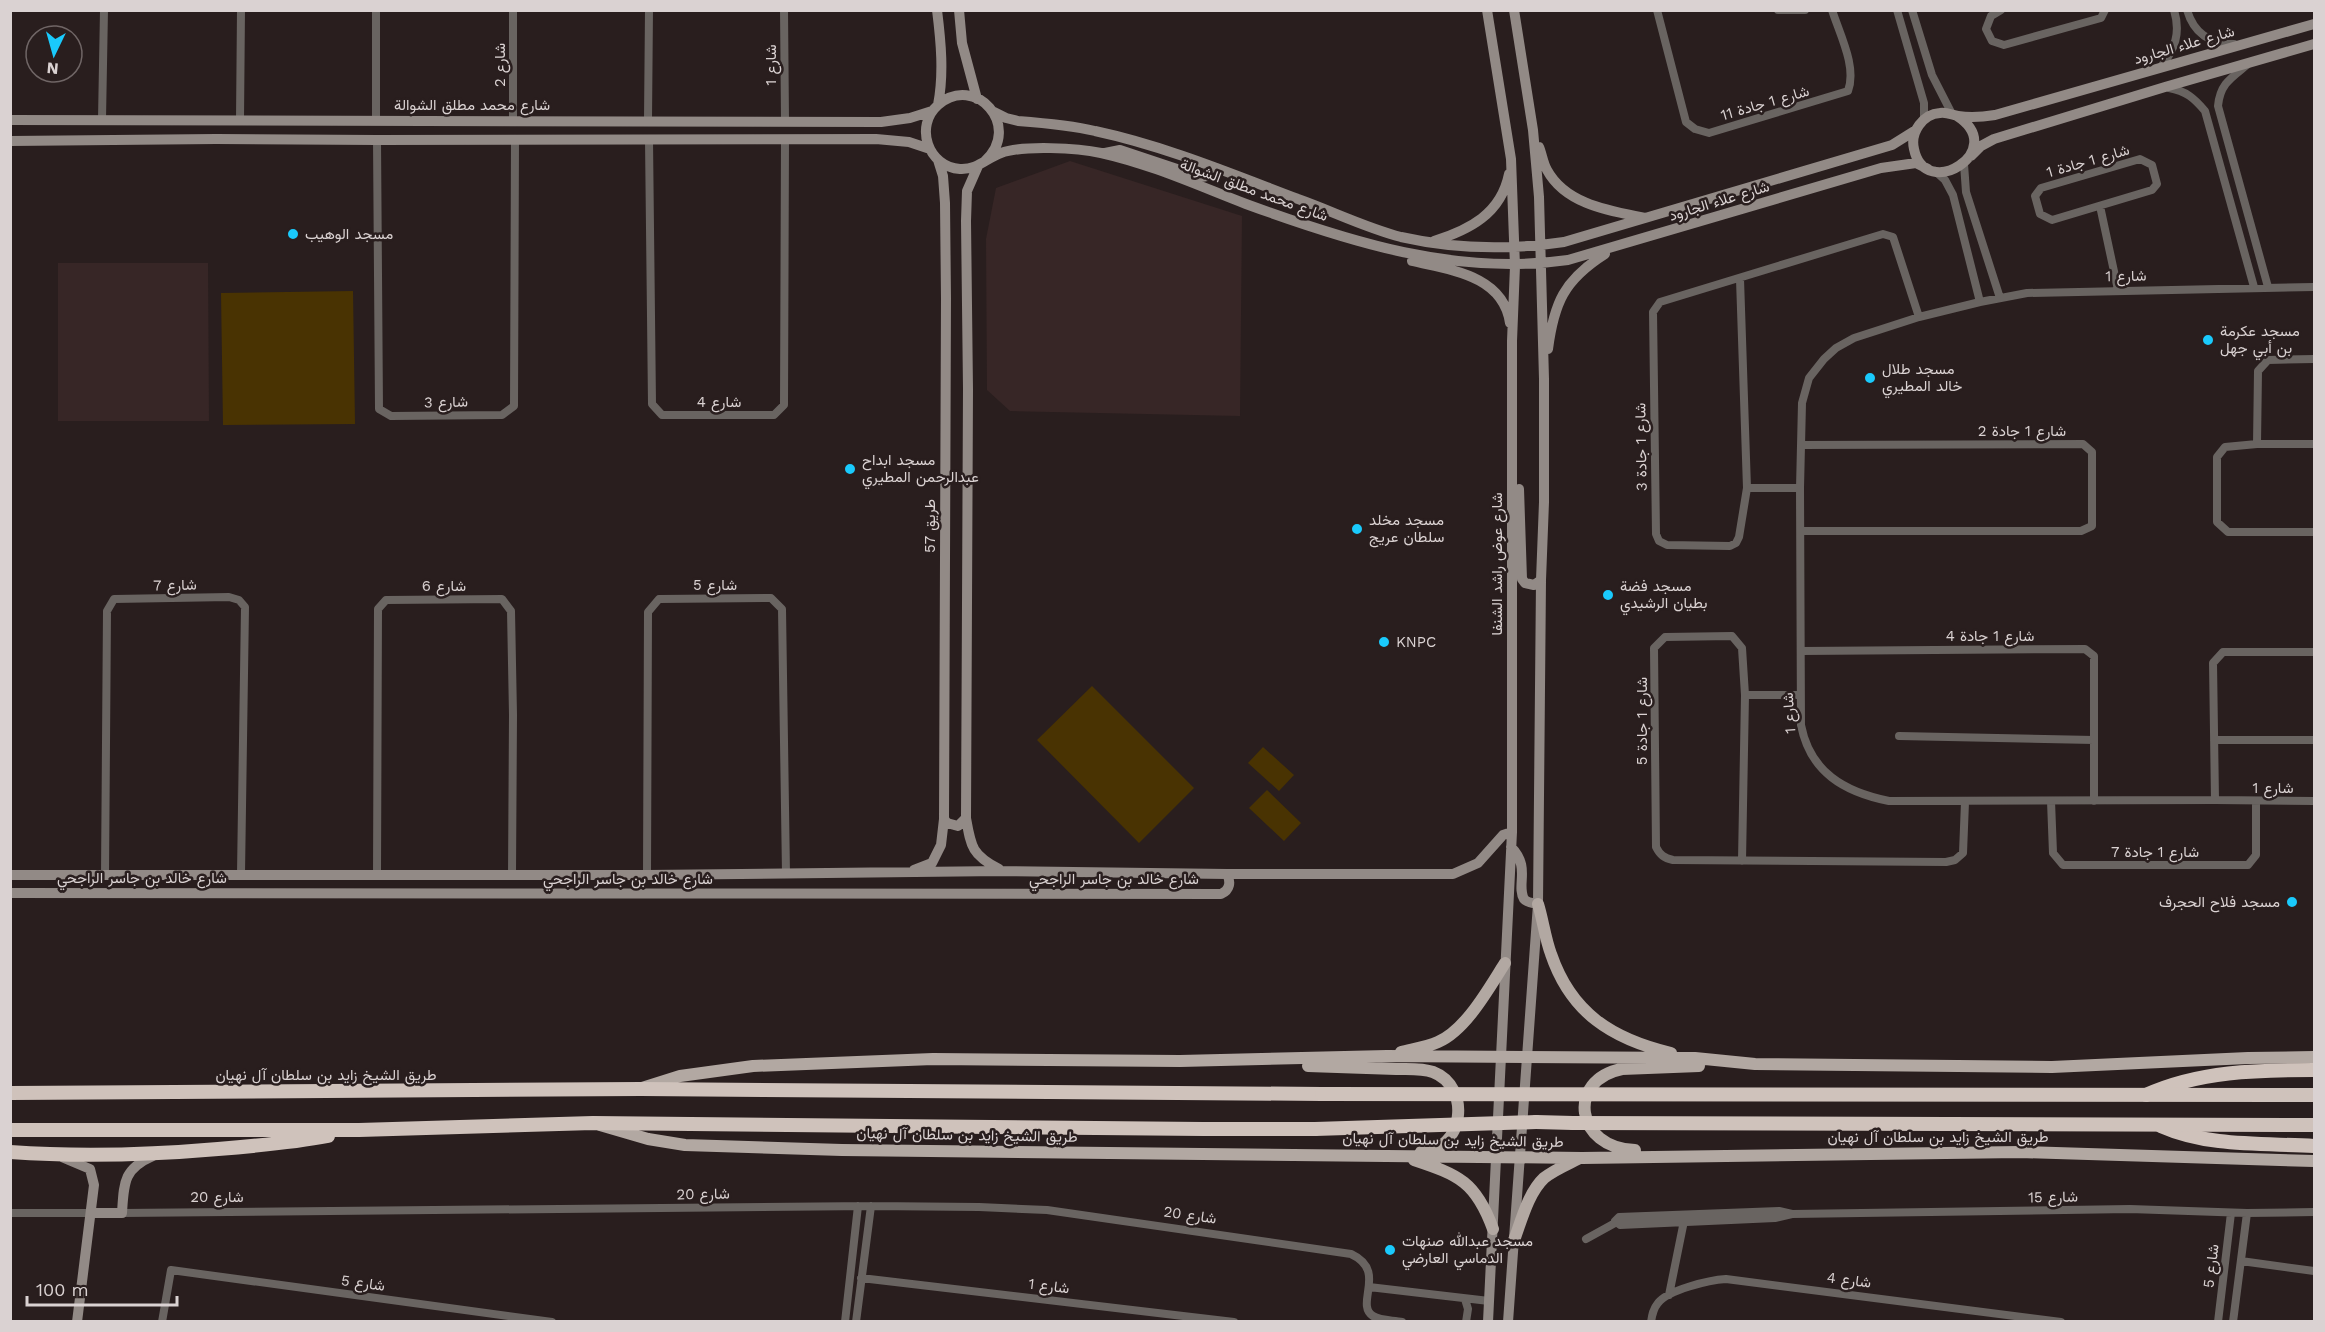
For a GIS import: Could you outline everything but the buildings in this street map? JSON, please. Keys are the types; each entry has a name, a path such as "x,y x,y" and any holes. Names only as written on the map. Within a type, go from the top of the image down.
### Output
{"highway":[{"path":"2146,1095 2173,1084 2203,1077 2314,1070"},
{"name":"طريق الشيخ زايد بن سلطان آل نهيان","path":"10,1093 641,1089 1322,1094 2314,1095"},
{"name":"طريق الشيخ زايد بن سلطان آل نهيان","path":"10,1130 359,1130 593,1123 1179,1129 1536,1122 2314,1125"},
{"path":"2160,1126 2180,1134 2211,1140 2314,1146"},
{"path":"10,1152 53,1155 158,1154 291,1143 359,1130"}],"main road":[{"path":"1538,904 1551,953 1567,987 1586,1012 1601,1025 1623,1038 1650,1048 1695,1058"},
{"path":"1387,1056 1438,1042 1454,1031 1482,999 1505,963"},
{"name":"طريق الشيخ زايد بن سلطان آل نهيان","path":"641,1089 680,1076 788,1064 933,1059 1180,1061 1387,1056 1695,1058 1755,1064 2052,1066 2314,1057"},
{"path":"1180,1061 1427,1070 1446,1080 1453,1089 1459,1109 1452,1134 1440,1146 1425,1152 1188,1154"},
{"path":"1755,1064 1612,1071 1603,1075 1590,1089 1585,1114 1589,1127 1595,1135 1603,1143 1618,1149 1761,1155"},
{"name":"طريق الشيخ زايد بن سلطان آل نهيان","path":"593,1123 685,1146 842,1150 1582,1158 2020,1152 2314,1161"},
{"path":"1405,1156 1453,1174 1472,1188 1485,1207 1493,1229"},
{"path":"1513,1243 1527,1207 1543,1179 1558,1168 1582,1158"}],"street":[{"path":"102,119 104,10"},
{"path":"240,119 241,10"},
{"path":"376,10 376,120"},
{"name":"شارع 2","path":"513,10 513,121"},
{"path":"648,119 649,10"},
{"name":"شارع 1","path":"784,10 785,120"},
{"path":"937,10 942,87 926,130 930,149 938,160 954,168 966,169 982,164"},
{"path":"960,10 963,43 978,99"},
{"name":"شارع عوض راشد الشنفا","path":"1487,10 1511,159 1515,247 1512,341 1512,832 1488,1322"},
{"path":"1508,1322 1538,904 1541,580 1544,502 1544,379 1539,197 1533,130 1514,10"},
{"name":"شارع 1 جادة 11","path":"1657,10 1686,122 1695,129 1709,133 1848,92 1852,82 1850,68 1832,10"},
{"path":"1778,10 1805,10"},
{"path":"1897,10 1924,103 1924,119"},
{"path":"1912,10 1932,75 1955,115 1967,124 1972,135 1973,147 1966,161 1966,192 2000,298"},
{"path":"2001,10 1990,16 1986,29 1992,41 2004,45 2100,18 2105,10"},
{"path":"2161,67 2173,51 2177,38 2177,21 2174,10"},
{"path":"2187,10 2197,31 2207,40 2223,44 2244,44"},
{"name":"شارع علاء الجارود","path":"1955,115 1995,115 2314,24"},
{"path":"1932,170 1950,171 1966,161 1981,146 1994,139 2314,44"},
{"path":"2250,62 2229,79 2219,92 2218,106 2268,287"},
{"path":"2165,87 2183,90 2205,111 2254,287"},
{"path":"935,108 957,96 978,99 992,111 998,123 999,137 994,151 982,164 967,191 966,818 971,846 982,860 1002,871"},
{"name":"شارع محمد مطلق الشوالة","path":"10,120 648,119 881,122 910,118 935,108"},
{"name":"شارع محمد مطلق الشوالة","path":"992,111 1018,121 1095,131 1140,143 1210,166 1399,236 1484,248 1515,247"},
{"path":"1955,115 1935,114 1924,119 1916,130 1913,142 1916,155 1945,180 1953,195 1980,302"},
{"path":"433,140 439,136 441,130 435,119"},
{"path":"470,120 462,124 460,131 462,136 471,140"},
{"path":"1533,130 1547,170 1581,202 1649,218"},
{"name":"شارع علاء الجارود","path":"1515,247 1564,242 1649,218 1892,145 1916,130"},
{"name":"شارع 4","path":"649,140 652,404 662,415 774,415 784,405 784,139"},
{"path":"10,141 876,139 909,142 930,149"},
{"name":"شارع 3","path":"377,140 379,410 391,416 402,416 502,415 514,406 515,140"},
{"name":"شارع محمد مطلق الشوالة","path":"982,164 1001,153 1016,150 1072,150 1101,153 1347,239 1454,262 1515,266"},
{"path":"1101,153 1120,150 1201,177 1207,176 1210,166"},
{"path":"1429,242 1463,231 1489,214 1503,193 1509,178 1511,159"},
{"name":"شارع 1 جادة 1","path":"2140,159 2152,165 2157,180 2154,189 2100,206 2052,220 2040,214 2035,196 2041,189 2140,159"},
{"name":"طريق 57","path":"907,873 932,863 941,845 944,819 946,298 945,203 943,176 938,160"},
{"name":"شارع علاء الجارود","path":"1515,266 1569,261 1881,168 1916,163 1932,170"},
{"path":"2100,206 2118,290"},
{"name":"شارع 1 جادة 3","path":"1740,279 1746,488 1739,537 1736,543 1730,546 1667,545 1659,541 1656,534 1653,312 1660,302 1883,234 1893,237 1919,317"},
{"path":"1381,248 1408,261 1457,271 1482,281 1495,293 1505,308 1509,316 1512,341"},
{"path":"1544,379 1552,318 1560,301 1583,268 1614,248"},
{"path":"945,276 958,280 966,275"},
{"name":"شارع 1","path":"2314,287 2027,293 1919,317 1854,338 1836,348 1809,378 1803,403 1800,488 1802,725 1805,742 1812,757 1827,774 1845,787 1865,796 1888,801 2314,801"},
{"path":"946,298 959,293 966,299"},
{"path":"2257,444 2258,371 2268,360 2314,359"},
{"name":"شارع 1 جادة 2","path":"1801,446 2083,444 2092,452 2092,526 2081,531 1802,531"},
{"path":"2314,444 2257,444 2225,447 2217,457 2217,522 2228,532 2314,532"},
{"path":"1513,448 1519,479 1522,579 1525,583 1534,585 1541,580"},
{"path":"1746,488 1800,488"},
{"name":"شارع 7","path":"105,875 107,610 114,599 230,597 239,600 244,606 241,874"},
{"name":"شارع 5","path":"647,875 648,612 659,598 771,598 782,609 786,874"},
{"name":"شارع 6","path":"377,875 378,609 386,600 502,599 511,610 512,876"},
{"name":"شارع 1 جادة 5","path":"1742,861 1745,695 1742,648 1732,636 1665,637 1654,648 1656,847 1665,858 1742,861 1946,862 1955,860 1963,853 1965,802"},
{"name":"شارع 1 جادة 4","path":"1801,651 2085,649 2094,656 2094,801"},
{"path":"2215,800 2213,663 2223,652 2314,652"},
{"path":"1745,695 1800,695"},
{"path":"1899,736 2094,740"},
{"path":"2214,740 2314,740"},
{"name":"شارع 1 جادة 7","path":"2051,801 2053,853 2063,865 2248,865 2256,855 2256,802"},
{"path":"944,819 952,826 958,826 966,818"},
{"name":"شارع خالد بن جاسر الراجحي","path":"10,875 512,876 1002,871 1453,874 1478,863 1503,835 1512,832"},
{"path":"1511,847 1518,855 1521,864 1523,897 1528,902 1538,904"},
{"name":"شارع خالد بن جاسر الراجحي","path":"10,893 1221,894 1229,885 1227,874"},
{"path":"290,894 297,885 292,875"},
{"path":"324,875 321,889 324,893"},
{"path":"122,1213 126,1176 138,1162 158,1154"},
{"path":"53,1155 72,1160 90,1169 94,1185 77,1322"},
{"path":"845,1322 858,1206"},
{"name":"شارع 20","path":"10,1213 858,1206 1047,1210 1345,1253 1356,1257 1366,1265 1370,1276 1367,1306 1371,1314 1377,1318 1402,1322"},
{"path":"856,1322 871,1206"},
{"name":"شارع 15","path":"1792,1214 1775,1218 1620,1225 1615,1223 1615,1219 1619,1217 1774,1212 1792,1214 2130,1209 2231,1213 2314,1212"},
{"name":"شارع 5","path":"2218,1322 2231,1213"},
{"name":"شارع 5","path":"2233,1322 2247,1213"},
{"path":"1652,1322 1656,1306 1669,1295 1684,1221"},
{"path":"1587,1239 1615,1223"},
{"path":"2241,1261 2314,1271"},
{"name":"شارع 5","path":"162,1322 171,1270 552,1322"},
{"name":"شارع 1","path":"861,1278 1234,1322"},
{"name":"شارع 4","path":"1669,1295 1708,1281 1735,1279 2061,1322"},
{"path":"1369,1287 1489,1302"},
{"path":"1465,1299 1468,1309 1466,1322"}],"shaded area":[{"path":"1070,161 1242,216 1240,416 1010,411 987,390 986,239 996,188"},
{"path":"58,263 208,263 209,421 58,421"},
{"path":"353,291 355,424 223,425 221,293"},
{"path":"1092,686 1194,788 1139,843 1037,740"},
{"path":"1263,747 1294,775 1279,791 1248,763"},
{"path":"1267,790 1301,823 1284,841 1249,808"}],"place":[{"name":"مسجد الوهيب","path":"293,234"},
{"name":"مسجد عكرمة بن أبي جهل","path":"2208,340"},
{"name":"مسجد طلال خالد المطيري","path":"1870,378"},
{"name":"مسجد ابداح عبدالرحمن المطيري","path":"850,469"},
{"name":"مسجد مخلد سلطان عريج","path":"1357,529"},
{"name":"مسجد فضة بطيان الرشيدي","path":"1608,595"},
{"name":"KNPC","path":"1384,642"},
{"name":"مسجد فلاح الحجرف","path":"2292,902"},
{"name":"مسجد عبدالله صنهات الدماسي العارضي","path":"1390,1250"}]}
